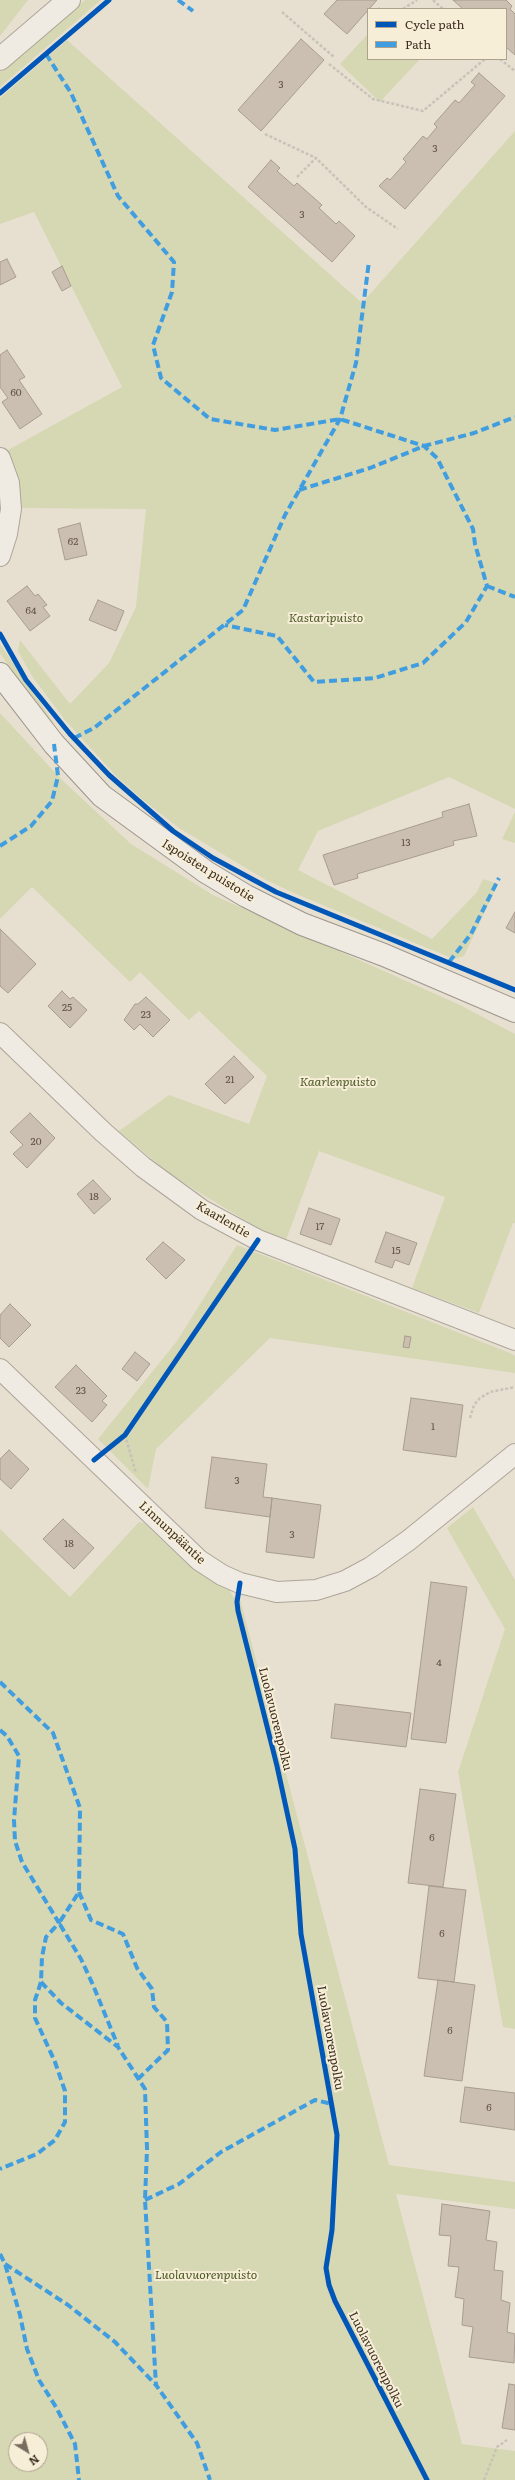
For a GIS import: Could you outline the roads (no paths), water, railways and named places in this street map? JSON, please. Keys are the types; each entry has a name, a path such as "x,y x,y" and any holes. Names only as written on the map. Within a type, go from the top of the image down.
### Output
{"main road":[{"path":"0,59 69,0"},
{"name":"Ispoisten puistotie","path":"0,674 54,744 102,796 195,865 246,896 302,924 384,955 515,1011"}],"street":[{"path":"0,458 9,483 11,509 7,534 0,556"},
{"name":"Kaarlentie","path":"0,1033 103,1132 143,1166 202,1210 258,1240 515,1340"},
{"name":"Linnunpääntie","path":"0,1369 199,1560 222,1576 240,1583 277,1592 316,1590 345,1581 371,1567 409,1540 515,1454"}],"park label":[{"name":"Kastaripuisto","path":"326,618"},
{"name":"Kaarlenpuisto","path":"338,1082"},
{"name":"Luolavuorenpuisto","path":"206,2275"}]}
